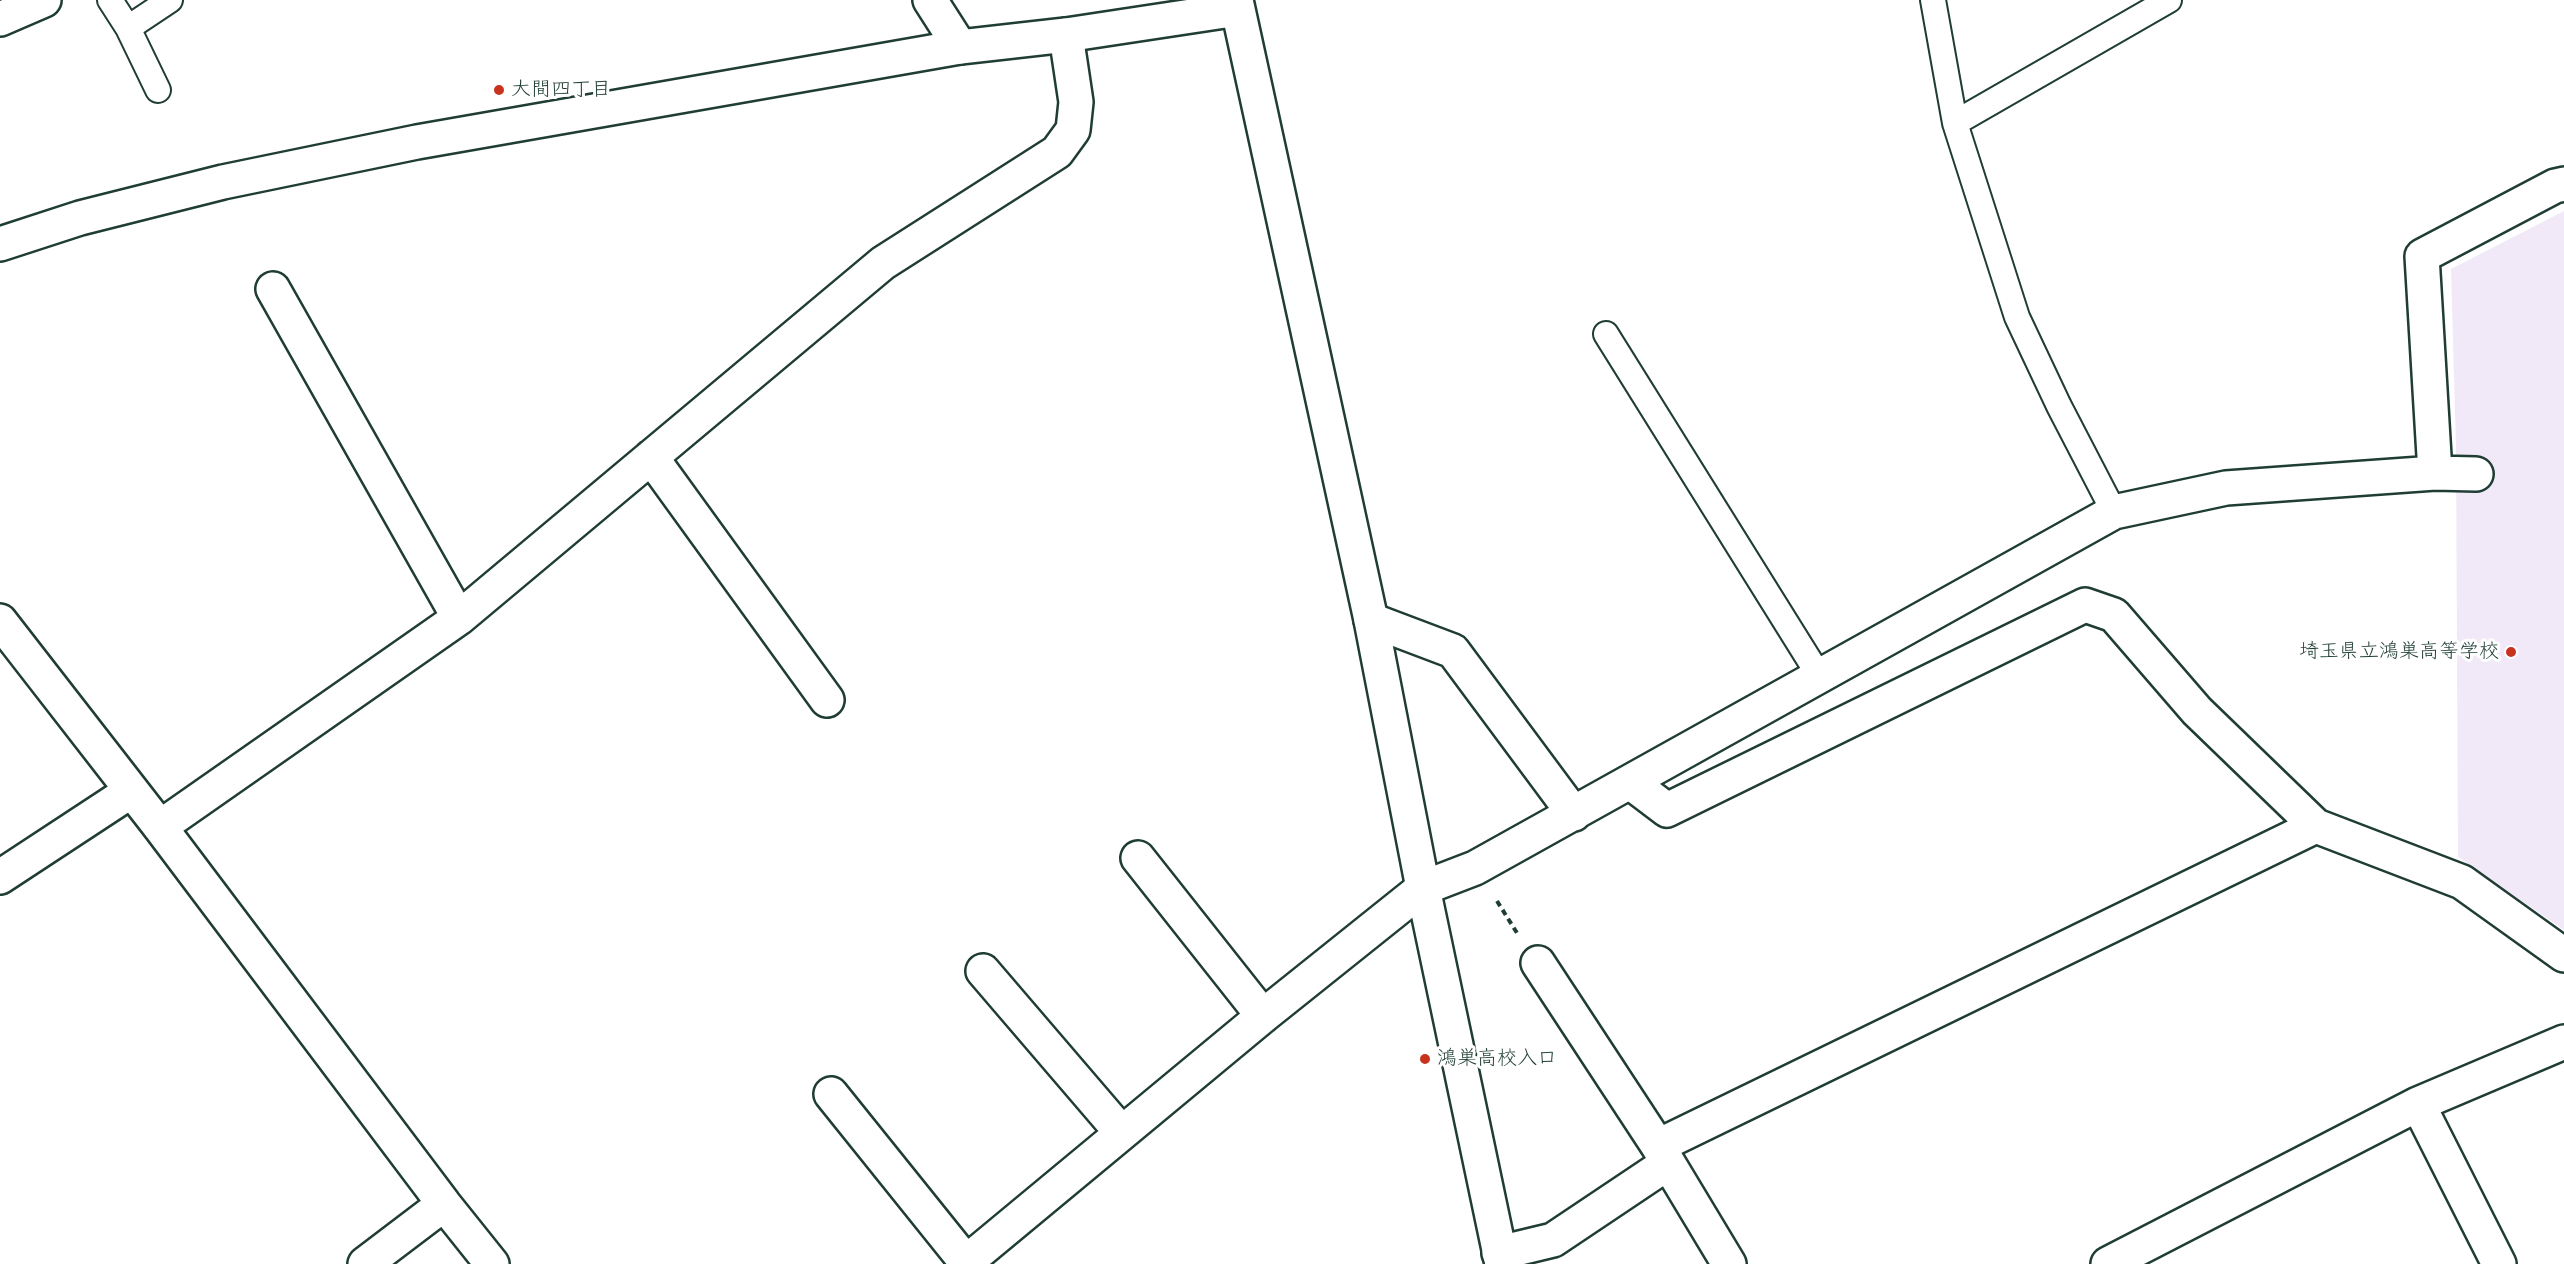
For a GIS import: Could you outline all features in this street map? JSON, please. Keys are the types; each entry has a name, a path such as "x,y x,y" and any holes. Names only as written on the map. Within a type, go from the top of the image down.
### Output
{"street":[{"path":"0,19 44,0"},
{"path":"930,0 960,47"},
{"path":"0,244 80,218 223,182 417,142 960,47 1066,35 1242,3 1501,1258 1553,1240 1663,1154 2316,826"},
{"path":"160,827 459,618 883,263 1057,152 1073,130 1076,102 1066,35"},
{"path":"2435,473 2422,256 2555,186 2564,184"},
{"path":"273,289 459,618"},
{"path":"651,457 827,700"},
{"path":"831,1094 965,1263 1121,1132 1423,888 1475,868 2114,512 2226,488 2435,473 2476,474"},
{"path":"1630,782 1667,810 2085,605 2114,615 2197,711 2316,826 2462,882 2564,955"},
{"path":"1371,620 1452,651 1574,814"},
{"path":"0,621 160,827 444,1204 492,1264"},
{"path":"0,877 131,790"},
{"path":"1138,858 1263,1016"},
{"path":"1538,963 1663,1154 1729,1264"},
{"path":"983,971 1121,1132"},
{"path":"2108,1264 2418,1104 2564,1042"},
{"path":"2418,1104 2499,1264"},
{"path":"365,1264 444,1204"}],"lane":[{"path":"110,0 128,28 158,90"},
{"path":"128,28 170,0"},
{"path":"1933,0 1955,123 2017,317 2059,406 2114,512"},
{"path":"1955,123 2169,0"},
{"path":"1606,334 1820,677"}],"path":[{"path":"1475,868 1538,963"}],"shaded area":[{"name":"埼玉県立鴻巣高等学校","path":"2564,211 2564,930 2458,857 2456,447 2451,269"}],"place":[{"name":"大間四丁目","path":"499,90"},
{"name":"埼玉県立鴻巣高等学校","path":"2511,652"},
{"name":"鴻巣高校入口","path":"1425,1059"}]}
